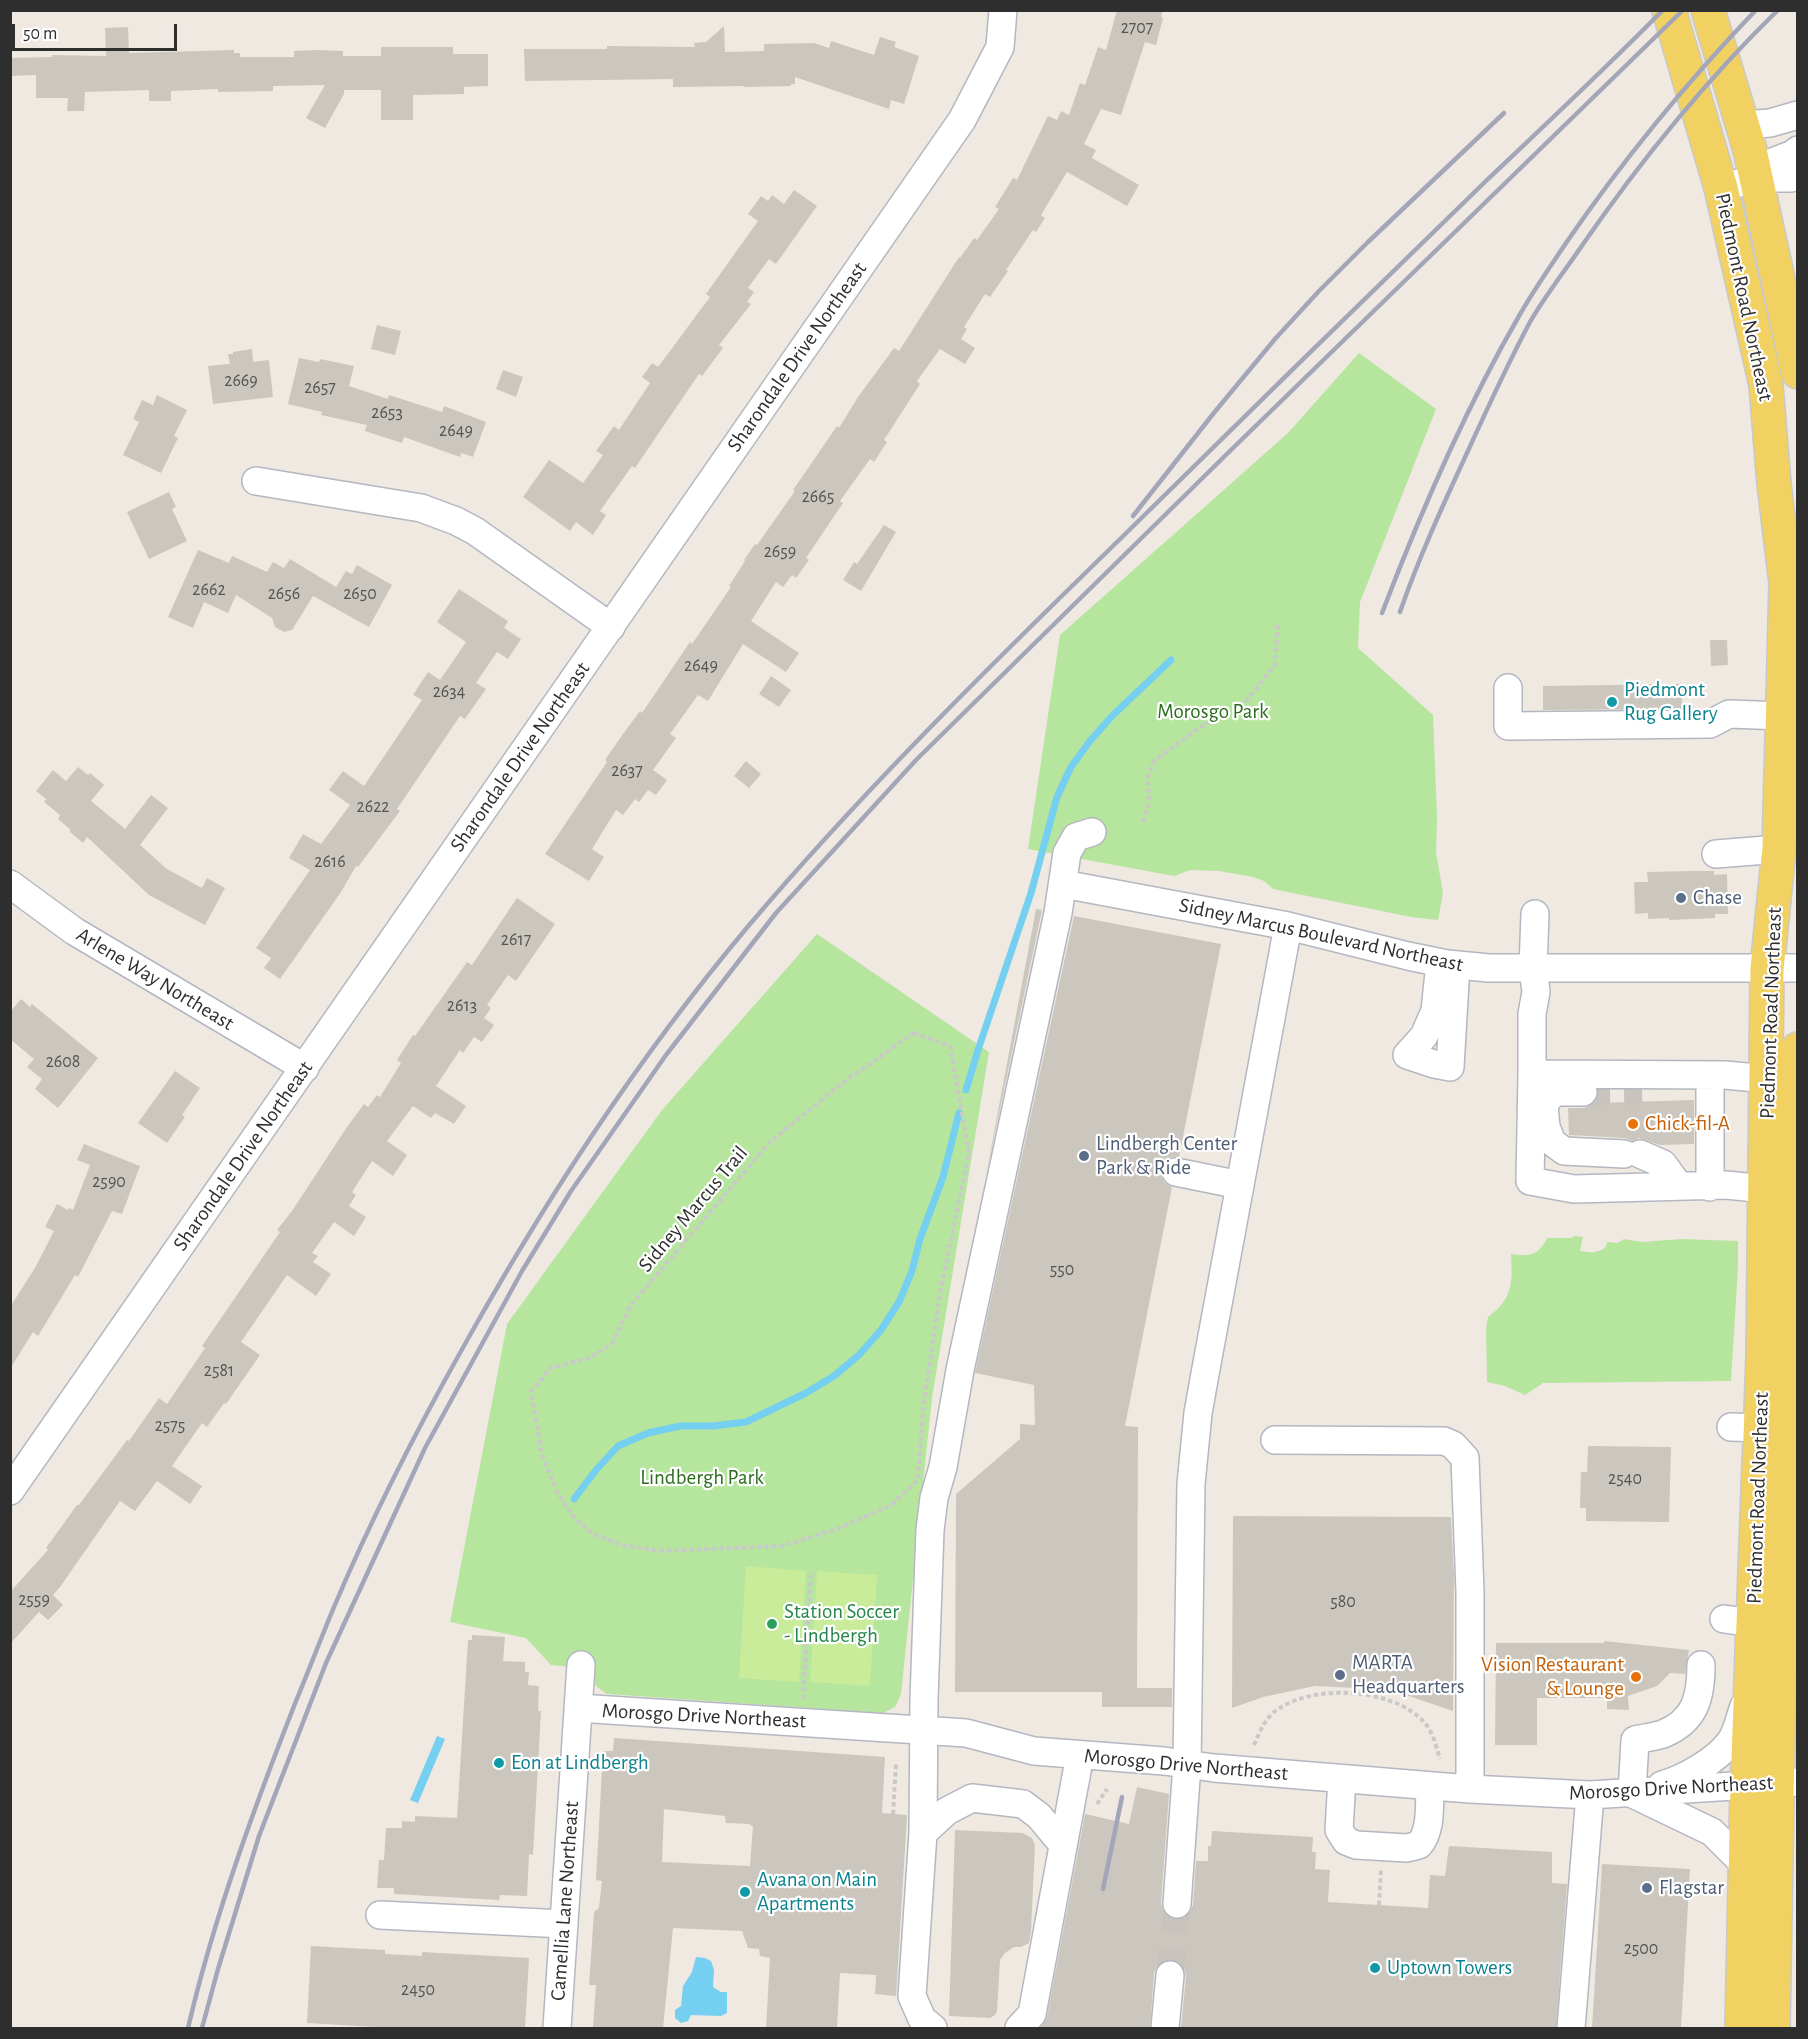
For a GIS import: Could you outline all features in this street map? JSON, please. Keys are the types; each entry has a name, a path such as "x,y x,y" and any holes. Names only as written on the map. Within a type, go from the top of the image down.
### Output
{"main road":[{"name":"Piedmont Road Northeast","path":"1669,10 1721,188 1766,385 1774,484 1786,583 1779,849 1782,969 1767,1079 1763,1356 1768,1422 1774,1784 1787,1899 1773,2028"},
{"name":"Piedmont Road Northeast","path":"1708,10 1744,125 1797,372"},
{"name":"Piedmont Road Northeast","path":"1742,2028 1745,1865 1774,1784 1750,1691 1738,1621 1768,1422 1793,1310 1797,1049"}],"street":[{"name":"Sharondale Drive Northeast","path":"10,1491 962,120 1000,47 1003,10"},
{"path":"1744,125 1770,123 1797,115"},
{"path":"1757,178 1770,163 1793,154 1797,150"},
{"path":"1721,188 1757,178 1791,178 1797,175"},
{"path":"256,481 421,508 456,520 611,627"},
{"path":"1508,688 1508,726 1710,724 1729,714 1783,716"},
{"path":"933,2028 922,2019 912,1996 923,1833 923,1729 930,1530 934,1498 943,1467 963,1358 1063,884 1067,853 1076,837 1092,832"},
{"path":"1716,855 1779,849"},
{"name":"Arlene Way Northeast","path":"10,884 74,931 305,1068"},
{"name":"Sidney Marcus Boulevard Northeast","path":"1063,884 1288,926 1448,964 1533,968 1782,969"},
{"path":"1535,914 1533,968 1536,992 1532,1014 1530,1181 1574,1189 1726,1185 1766,1189"},
{"path":"1177,1904 1187,1765 1190,1524 1194,1448 1205,1374 1288,926"},
{"path":"1448,964 1450,1067 1407,1054 1424,1036 1435,1011 1448,964"},
{"path":"1532,1074 1698,1075 1767,1079"},
{"path":"1642,1091 1672,1091 1698,1075"},
{"path":"1698,1075 1710,1187"},
{"path":"1583,1092 1553,1092 1544,1106 1546,1127 1552,1142 1564,1151 1632,1154 1664,1164 1680,1186"},
{"path":"1176,1172 1240,1185"},
{"path":"1275,1440 1444,1441 1453,1445 1465,1458 1470,1592 1470,1789"},
{"name":"Camellia Lane Northeast","path":"557,2028 580,1665"},
{"path":"1632,1793 1635,1740 1662,1734 1690,1717 1701,1687 1701,1665"},
{"path":"1632,1793 1678,1780 1717,1755 1731,1741 1750,1691"},
{"name":"Morosgo Drive Northeast","path":"578,1708 923,1729 966,1733 1034,1750 1470,1789 1590,1795 1774,1784"},
{"path":"1019,2028 1032,2014 1080,1755"},
{"path":"1342,1779 1339,1830 1346,1841 1356,1845 1407,1848 1419,1845 1426,1835 1430,1786"},
{"path":"1632,1793 1712,1832 1745,1865"},
{"path":"1571,2028 1590,1795"},
{"path":"923,1833 947,1811 972,1798 1023,1804 1039,1816 1063,1845"},
{"path":"380,1916 564,1924"},
{"path":"1166,2028 1170,1975"}],"path":[{"path":"1143,822 1149,803 1148,776 1154,761 1198,729 1247,700 1275,664 1278,622"},
{"name":"Sidney Marcus Trail","path":"914,1033 950,1046 969,1153 940,1293 923,1409 918,1480 891,1505 840,1528 782,1546 660,1551 622,1545 595,1535 575,1519 557,1492 542,1455 531,1391 551,1368 589,1358 612,1344 630,1306 769,1143 842,1083 914,1033"},
{"path":"802,1700 811,1571"},
{"path":"1343,1687 1343,1693"},
{"path":"1254,1745 1261,1728 1272,1714 1291,1701 1316,1694 1343,1693 1369,1695 1391,1701 1411,1711 1424,1722 1434,1738 1440,1758"},
{"path":"893,1814 897,1764"},
{"path":"1096,1805 1107,1789"},
{"path":"1379,1905 1382,1866"}],"green space":[{"name":"Morosgo Park","path":"1359,353 1436,409 1360,602 1358,648 1433,715 1436,852 1443,893 1438,920 1411,917 1273,889 1264,881 1253,877 1219,871 1190,870 1174,876 1028,849 1060,635 1288,433"},
{"name":"Lindbergh Park","path":"817,934 989,1052 932,1398 901,1694 895,1707 883,1713 607,1694 596,1686 592,1669 551,1665 526,1638 450,1622 507,1324 662,1110"},
{"path":"1583,1237 1580,1251 1590,1252 1603,1249 1607,1242 1618,1243 1624,1239 1642,1242 1682,1239 1738,1241 1731,1381 1543,1383 1525,1395 1505,1386 1487,1382 1486,1329 1488,1317 1502,1304 1509,1290 1512,1274 1511,1254 1533,1254 1541,1248 1547,1238"},
{"name":"Station Soccer - Lindbergh","path":"746,1566 806,1571 799,1682 739,1678"},
{"path":"817,1571 877,1575 870,1686 810,1682"}],"water":[{"path":"437,1736 445,1739 418,1803 410,1800"},
{"path":"696,1957 711,1961 714,1970 713,1987 721,1992 727,1992 727,2013 721,2016 691,2015 688,2021 681,2023 675,2018 675,2010 681,2006 683,1986 692,1972"}],"building":[{"path":"1117,10 1163,10 1156,45 1145,42 1121,115 1101,109 1084,144 1096,150 1092,158 1139,185 1127,206 1067,172 1041,215 1045,218 1036,232 1033,230 990,297 985,294 964,327 967,329 961,339 975,348 965,364 940,349 917,381 920,384 884,440 887,442 874,462 870,459 840,501 843,503 806,558 809,560 796,578 792,575 783,587 776,582 751,621 799,653 786,672 743,644 708,701 698,695 670,734 676,738 653,770 667,780 656,795 648,790 639,802 635,799 623,815 616,810 592,849 604,857 589,881 545,854 607,762 605,760 640,711 642,713 690,642 692,644 731,587 729,586 744,560 795,491 793,490 837,426 839,428 858,397 894,348 899,351 959,257 974,238 977,240 999,209 995,207 1013,178 1017,180 1048,116 1057,120 1061,111 1069,115 1080,83 1085,85 1098,47 1106,50"},
{"path":"724,26 725,52 764,51 764,44 814,43 829,48 831,41 874,55 880,37 896,42 894,47 919,56 904,104 891,100 889,109 795,77 795,84 791,86 744,87 673,87 673,79 525,81 524,49 607,49 607,46 695,47 694,43 706,42"},
{"path":"128,27 129,53 234,50 234,53 240,53 240,57 294,57 294,51 317,50 343,51 343,56 381,56 381,47 453,47 453,54 488,54 488,86 464,87 464,94 413,95 413,120 381,120 381,90 344,90 325,128 306,118 325,85 273,86 273,91 218,92 218,89 171,91 171,101 149,101 149,90 85,92 84,111 67,111 68,98 36,98 36,75 10,76 10,58 52,57 52,55 106,56 105,28"},
{"path":"794,190 817,206 776,264 769,259 748,288 754,292 747,302 751,304 719,345 723,348 702,376 699,374 635,468 632,466 600,511 606,515 593,535 576,522 570,531 523,497 549,460 583,483 603,455 596,451 614,426 619,430 650,383 642,377 652,363 658,367 710,297 706,294 758,221 748,214 761,196 768,201 772,195 784,204"},
{"path":"377,325 401,331 395,355 371,349"},
{"path":"252,349 253,362 269,360 273,397 213,404 208,366 230,364 228,354"},
{"path":"299,358 319,362 320,359 354,366 349,386 388,399 389,395 442,412 444,406 486,422 473,457 461,453 460,457 404,437 402,443 365,431 367,425 321,415 322,412 288,404"},
{"path":"503,370 523,377 516,397 496,389"},
{"path":"157,395 187,410 174,436 178,438 161,473 123,455 139,422 133,419 142,400 153,405"},
{"path":"169,492 176,507 172,509 187,541 149,559 127,512"},
{"path":"884,525 896,532 861,591 843,580 854,562 857,564"},
{"path":"198,550 229,563 232,556 267,572 273,562 284,568 290,559 336,587 346,571 352,574 357,565 392,585 369,627 313,596 292,630 284,632 275,627 272,618 236,595 228,613 204,602 193,628 168,617"},
{"path":"459,589 508,621 504,628 521,639 508,659 497,652 476,683 486,689 465,719 460,716 397,809 400,811 358,867 356,866 341,892 280,979 264,968 271,958 256,948 310,870 289,858 303,834 321,844 350,805 329,790 343,771 364,786 422,700 413,695 428,672 440,680 466,642 437,622"},
{"path":"1710,640 1727,640 1728,665 1711,666"},
{"path":"771,676 791,690 779,707 759,694"},
{"name":"Piedmont Rug Gallery","path":"1682,684 1682,709 1543,710 1543,686"},
{"path":"746,761 761,774 749,788 734,776"},
{"path":"78,767 88,775 90,773 104,785 91,801 125,829 151,795 168,808 140,845 167,869 202,888 207,878 225,888 205,925 149,895 87,837 83,843 69,831 71,830 58,819 60,815 44,802 46,799 36,791 53,770 66,781"},
{"name":"Chase","path":"1714,871 1714,875 1727,874 1728,914 1715,914 1715,918 1669,920 1669,918 1648,919 1648,913 1635,914 1634,882 1648,882 1647,872"},
{"path":"517,898 555,924 516,981 508,975 487,1005 491,1008 484,1018 494,1025 482,1042 474,1037 463,1053 460,1050 436,1086 466,1106 454,1124 435,1113 431,1118 413,1106 387,1141 407,1155 393,1176 372,1161 352,1192 356,1195 349,1206 366,1217 354,1236 334,1222 312,1253 318,1256 313,1262 331,1274 316,1296 287,1275 241,1342 260,1355 226,1404 224,1403 207,1427 202,1423 172,1466 202,1486 190,1504 157,1481 135,1511 120,1501 53,1595 63,1605 48,1620 39,1612 10,1644 10,1592 48,1550 46,1548 77,1505 127,1440 129,1441 159,1398 167,1404 205,1348 202,1346 280,1232 277,1230 347,1127 364,1104 368,1107 377,1095 380,1097 401,1063 397,1060 413,1035 415,1036 467,962 472,965"},
{"path":"1036,909 1042,910 986,1175"},
{"path":"1074,916 1221,944 1179,1157 1172,1157 1165,1161 1161,1169 1161,1176 1165,1183 1172,1187 1125,1426 1138,1427 1137,1688 1172,1688 1172,1707 1102,1707 1102,1692 955,1692 956,1494 1020,1439 1020,1424 1035,1425 1034,1385 975,1373"},
{"path":"21,999 30,1007 32,1004 98,1058 58,1108 35,1089 42,1079 27,1067 34,1059 10,1039 10,1012"},
{"path":"175,1071 200,1088 182,1115 185,1117 167,1143 138,1123"},
{"name":"Chick-fil-A","path":"1694,1100 1694,1144 1660,1145 1639,1138 1632,1141 1625,1138 1569,1135 1568,1108 1584,1108 1594,1103"},
{"path":"84,1144 140,1166 122,1214 112,1211 78,1277 75,1275 38,1336 33,1332 10,1369 10,1307 35,1268 54,1231 45,1227 57,1204 73,1210 90,1165 77,1160"},
{"path":"1588,1446 1671,1447 1669,1522 1586,1521 1586,1508 1580,1508 1581,1472 1587,1472"},
{"path":"1233,1516 1451,1517 1454,1576 1453,1711 1400,1693 1375,1689 1315,1686 1263,1697 1232,1708"},
{"name":"Eon at Lindbergh","path":"472,1635 505,1637 503,1661 525,1662 525,1672 529,1672 528,1685 539,1686 538,1711 541,1711 533,1855 529,1854 527,1896 500,1895 499,1900 394,1894 394,1888 377,1888 379,1860 384,1860 386,1828 402,1828 402,1821 415,1822 415,1816 457,1818 468,1640 472,1640"},
{"path":"1604,1641 1689,1650 1685,1674 1670,1673 1657,1686 1628,1696 1629,1710 1607,1709 1607,1698 1537,1698 1537,1745 1495,1745 1496,1643 1604,1643"},
{"name":"Avana on Main Apartments","path":"614,1738 885,1757 882,1813 907,1815 896,1996 875,1994 876,1975 840,1973 837,2028 766,2028 770,1958 760,1956 759,1949 748,1948 742,1931 673,1928 663,2028 593,2028 596,1985 589,1985 594,1912 599,1908 602,1881 596,1880 603,1751 613,1751","holes":["664,1809 725,1816 726,1823 753,1826 750,1866 662,1862"]},
{"name":"Uptown Towers","path":"1137,1787 1169,1794 1161,1903 1163,1911 1175,1920 1183,1918 1190,1912 1193,1905 1196,1861 1208,1861 1208,1846 1211,1846 1212,1831 1313,1837 1312,1852 1316,1852 1315,1869 1330,1870 1328,1902 1428,1908 1430,1875 1445,1876 1449,1846 1552,1852 1552,1883 1567,1884 1556,2028 1181,2028 1186,1976 1180,1963 1171,1959 1158,1965 1154,1973 1150,2028 1040,2028 1047,2017 1085,1814 1129,1824"},
{"path":"955,1830 1023,1833 1032,1838 1035,1845 1029,1943 1021,1947 1014,1947 1000,1960 997,2011 990,2018 949,2016"},
{"path":"1602,1864 1690,1869 1681,2028 1592,2028"},
{"path":"311,1946 385,1950 385,1954 422,1956 422,1952 529,1958 525,2028 391,2028 307,2023"}],"waterway":[{"path":"966,1090 1031,893 1057,797 1071,767 1112,716 1171,660"},
{"path":"574,1499 618,1446 648,1433 680,1426 713,1426 746,1422 806,1393 834,1376 859,1355 881,1330 899,1302 912,1271 920,1239 943,1177 959,1113"}],"tunnel":[{"path":"1583,1092 1642,1091"},
{"path":"1170,1975 1177,1904"}],"railway":[{"path":"188,2028 210,1945 250,1822 296,1701 364,1540 430,1408 498,1286 568,1172 644,1061 725,954 768,903 851,810 937,720 1254,407 1663,10"},
{"path":"202,2028 259,1836 326,1663 425,1448 522,1271 571,1191 666,1055 776,913 917,759 1683,10"},
{"path":"1382,613 1428,499 1462,425 1530,297 1588,212 1633,152 1680,94 1756,10"},
{"path":"1400,612 1449,492 1505,371 1536,312 1649,154 1698,94 1778,10"},
{"path":"1133,516 1213,414 1275,339 1319,291 1504,113"},
{"path":"1103,1889 1122,1797"}],"place":[{"name":"Piedmont Rug Gallery","path":"1612,702"},
{"name":"Chase","path":"1681,898"},
{"name":"Chick-fil-A","path":"1633,1124"},
{"name":"Lindbergh Center Park & Ride","path":"1084,1156"},
{"name":"Station Soccer - Lindbergh","path":"772,1624"},
{"name":"MARTA Headquarters","path":"1340,1675"},
{"name":"Vision Restaurant & Lounge","path":"1636,1677"},
{"name":"Eon at Lindbergh","path":"499,1763"},
{"name":"Flagstar","path":"1647,1888"},
{"name":"Avana on Main Apartments","path":"745,1892"},
{"name":"Uptown Towers","path":"1375,1968"}]}
